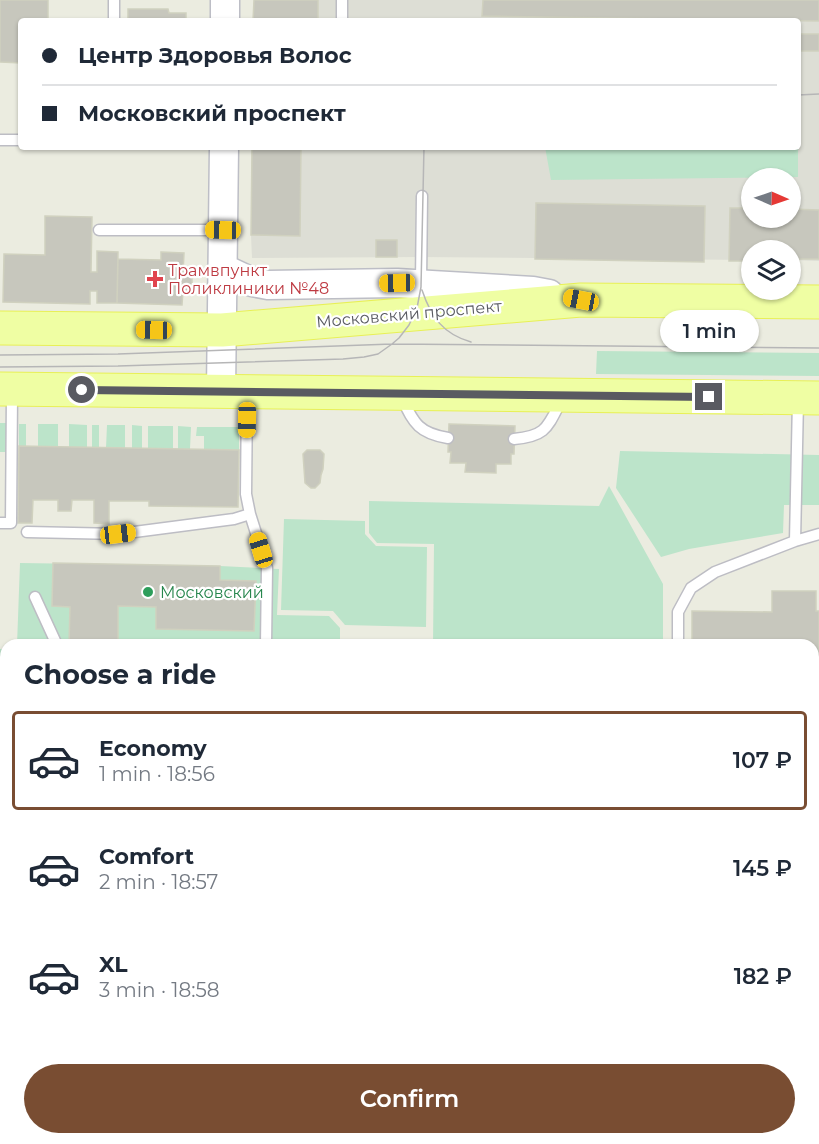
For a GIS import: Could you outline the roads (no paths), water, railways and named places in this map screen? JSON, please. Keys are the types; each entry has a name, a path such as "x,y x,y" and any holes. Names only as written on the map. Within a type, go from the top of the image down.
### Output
{"main road":[{"name":"Московский проспект","path":"0,328 222,330 420,298 819,302"},
{"path":"6,389 808,398"}],"street":[{"path":"225,0 225,18"},
{"path":"224,150 222,330 234,392"},
{"path":"222,268 252,282 268,285 420,298"}],"lane":[{"path":"114,0 114,18"},
{"path":"342,0 342,18"},
{"path":"0,140 18,140"},
{"path":"420,298 422,196"},
{"path":"99,230 223,230"},
{"path":"0,523 11,523 6,389"},
{"path":"234,392 246,494 267,568 266,639"},
{"path":"400,394 413,421 425,432 448,438"},
{"path":"514,439 532,438 541,433 550,422 564,395"},
{"path":"795,541 808,398"},
{"path":"27,532 118,534 234,519 250,514"},
{"path":"678,639 678,612 692,588 715,572 819,534"},
{"path":"35,597 54,639"}],"tram line":[{"path":"801,95 819,94"},
{"path":"0,367 343,359 378,354 399,338 409,325 417,308 421,287 424,150"},
{"path":"422,290 439,323 461,339 471,342"},
{"path":"0,355 118,354 392,344 819,348"}],"place":[{"name":"Трамвпункт Поликлиники №48","path":"155,279"},
{"name":"Московский","path":"148,592"}]}
